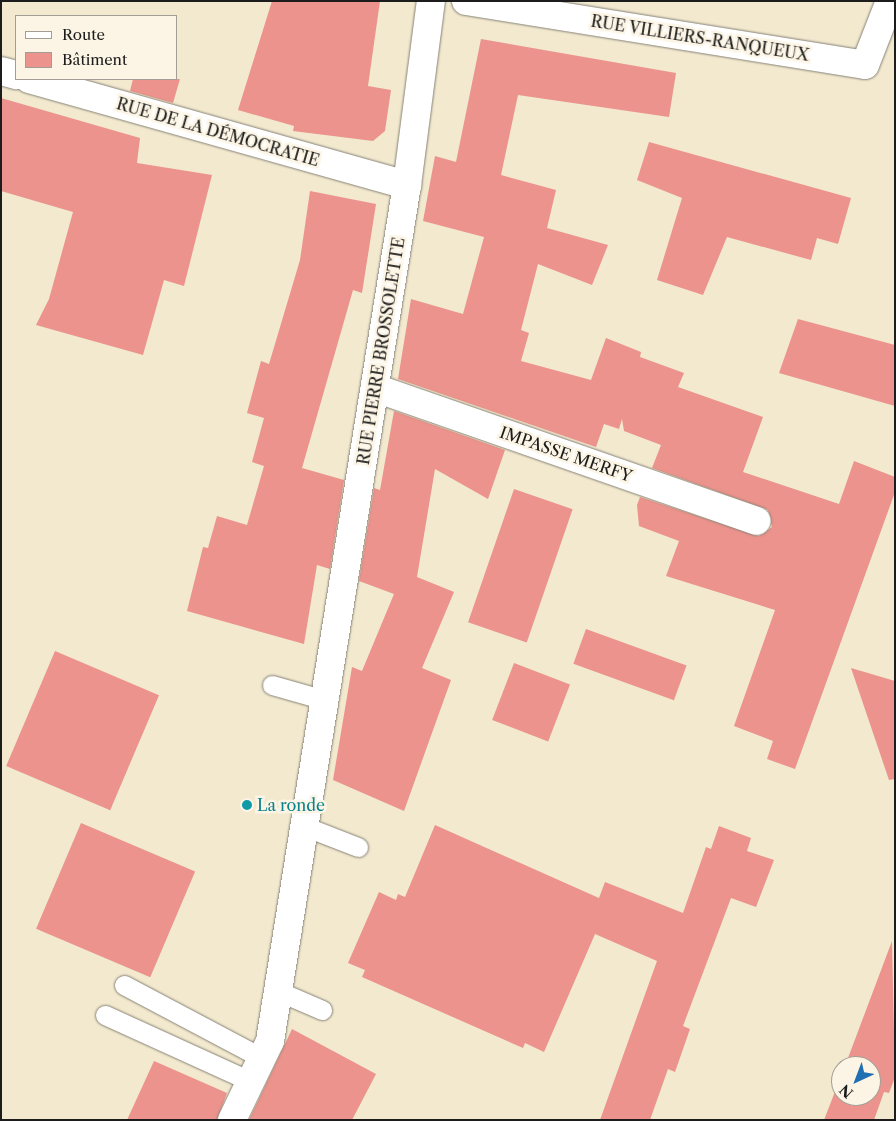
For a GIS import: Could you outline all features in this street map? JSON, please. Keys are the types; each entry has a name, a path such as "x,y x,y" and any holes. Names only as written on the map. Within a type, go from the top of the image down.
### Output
{"street":[{"name":"RUE PIERRE BROSSOLETTE","path":"232,1120 270,1041 407,185 431,1"},
{"name":"RUE VILLIERS-RANQUEUX","path":"466,1 865,65 890,1"},
{"path":"1,71 15,75"},
{"name":"RUE DE LA DÉMOCRATIE","path":"33,80 407,185"},
{"name":"IMPASSE MERFY","path":"374,388 757,520"}],"lane":[{"path":"272,685 325,700"},
{"path":"304,826 358,847"},
{"path":"124,985 256,1070"},
{"path":"278,991 322,1010"},
{"path":"106,1015 256,1070"}],"building":[{"path":"272,1 380,1 368,86 391,90 385,131 373,141 293,131 294,126 238,110"},
{"path":"481,39 676,73 669,117 518,95 501,175 556,190 547,228 608,245 592,285 538,264 521,330 529,333 521,361 591,380 606,338 641,352 640,357 684,373 678,387 763,417 743,472 839,504 854,461 895,477 895,492 795,769 767,759 773,741 734,726 775,610 666,576 679,541 639,526 637,505 640,497 759,536 772,527 768,510 652,468 661,445 624,431 622,419 619,429 604,424 596,447 398,379 411,299 463,314 484,237 423,221 435,156 456,162"},
{"path":"180,79 173,103 130,91 133,80"},
{"path":"1,98 140,138 137,163 212,175 184,286 164,280 143,355 36,325 49,299 73,212 1,191"},
{"path":"649,142 851,198 838,244 817,238 811,260 727,237 703,295 657,280 682,198 637,180"},
{"path":"310,191 376,204 362,293 353,290 302,468 344,480 330,569 317,565 304,644 187,611 203,547 208,548 217,516 247,525 264,466 252,462 264,418 247,413 261,361 269,364 300,260"},
{"path":"798,319 895,345 895,406 779,373"},
{"path":"394,411 505,450 488,499 435,469 417,577 454,592 422,668 451,680 404,811 333,780 352,667 362,671 394,594 359,581 374,488 380,490"},
{"path":"514,489 573,509 527,643 468,622"},
{"path":"586,629 687,666 674,700 573,664"},
{"path":"55,651 159,695 110,810 6,766"},
{"path":"514,663 570,685 548,741 492,720"},
{"path":"851,668 895,681 895,779 889,780"},
{"path":"81,823 195,871 150,977 36,929"},
{"path":"435,825 599,898 605,882 683,913 706,847 711,849 719,826 751,838 747,851 774,860 756,907 731,898 683,1026 690,1029 675,1072 668,1069 650,1120 600,1120 657,961 595,934 544,1052 525,1043 523,1048 362,977 365,970 348,963 379,892 396,900 398,894 405,897"},
{"path":"892,941 895,1077 889,1093 884,1092 881,1100 881,1056 849,1056"},
{"path":"292,1029 376,1074 352,1120 249,1120"},
{"path":"154,1061 227,1093 217,1120 127,1120"},
{"path":"831,1102 831,1106 879,1106 874,1120 824,1120"}],"place":[{"name":"La ronde","path":"247,805"}]}
